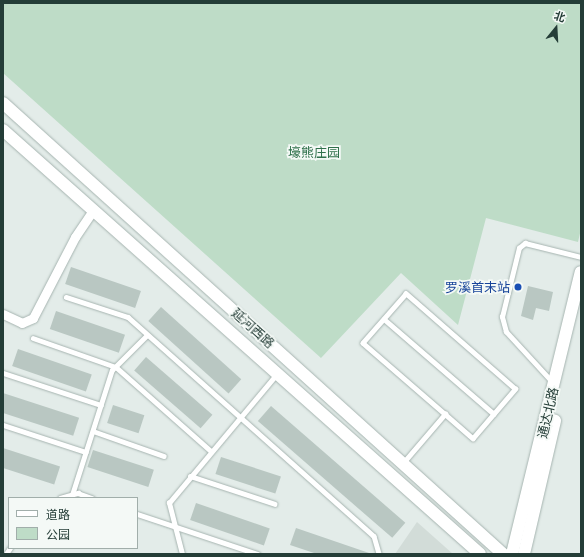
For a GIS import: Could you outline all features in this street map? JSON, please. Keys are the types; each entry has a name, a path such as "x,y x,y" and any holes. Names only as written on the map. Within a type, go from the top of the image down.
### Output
{"street":[{"name":"延河西路","path":"3,103 503,554"},
{"name":"延河西路","path":"3,130 480,554"},
{"path":"3,314 22,323 33,318 75,237 93,210"},
{"name":"通达北路","path":"512,554 555,384 581,272"},
{"name":"通达北路","path":"524,554 581,306"}],"lane":[{"path":"555,384 506,332 502,317 519,248 525,243 581,257"},
{"path":"406,294 515,389 473,438 363,343 384,319 406,294"},
{"path":"66,297 128,317 374,536 379,554"},
{"path":"384,319 494,414"},
{"path":"72,495 101,405 116,367 147,335"},
{"path":"33,338 116,367 211,451"},
{"path":"3,373 101,405"},
{"path":"182,554 169,503 190,476 277,374"},
{"path":"403,463 445,414"},
{"path":"3,425 86,452"},
{"path":"93,431 164,456"},
{"path":"190,476 275,504"},
{"path":"64,497 78,493 89,497"},
{"path":"138,514 258,554"}],"shaded area":[{"path":"417,522 453,554 395,554"}],"green space":[{"name":"壕熊庄园","path":"3,3 581,3 581,229 578,242 486,218 458,325 401,273 321,358 3,73"}],"building":[{"path":"71,267 141,291 135,308 65,284"},
{"path":"528,286 553,292 549,311 536,308 533,320 521,316"},
{"path":"161,307 241,379 229,393 148,321"},
{"path":"56,311 125,335 119,353 50,329"},
{"path":"18,349 92,374 86,391 12,366"},
{"path":"146,357 212,415 201,428 134,371"},
{"path":"3,393 79,418 73,436 3,413"},
{"path":"113,405 144,415 139,433 107,423"},
{"path":"271,406 405,523 392,538 258,421"},
{"path":"3,448 60,467 54,485 3,468"},
{"path":"93,450 154,470 148,487 87,467"},
{"path":"221,457 281,476 275,494 215,474"},
{"path":"196,503 270,528 264,545 190,520"},
{"path":"296,528 372,554 317,554 290,545"}],"place":[{"name":"罗溪首末站","path":"518,287"}]}
